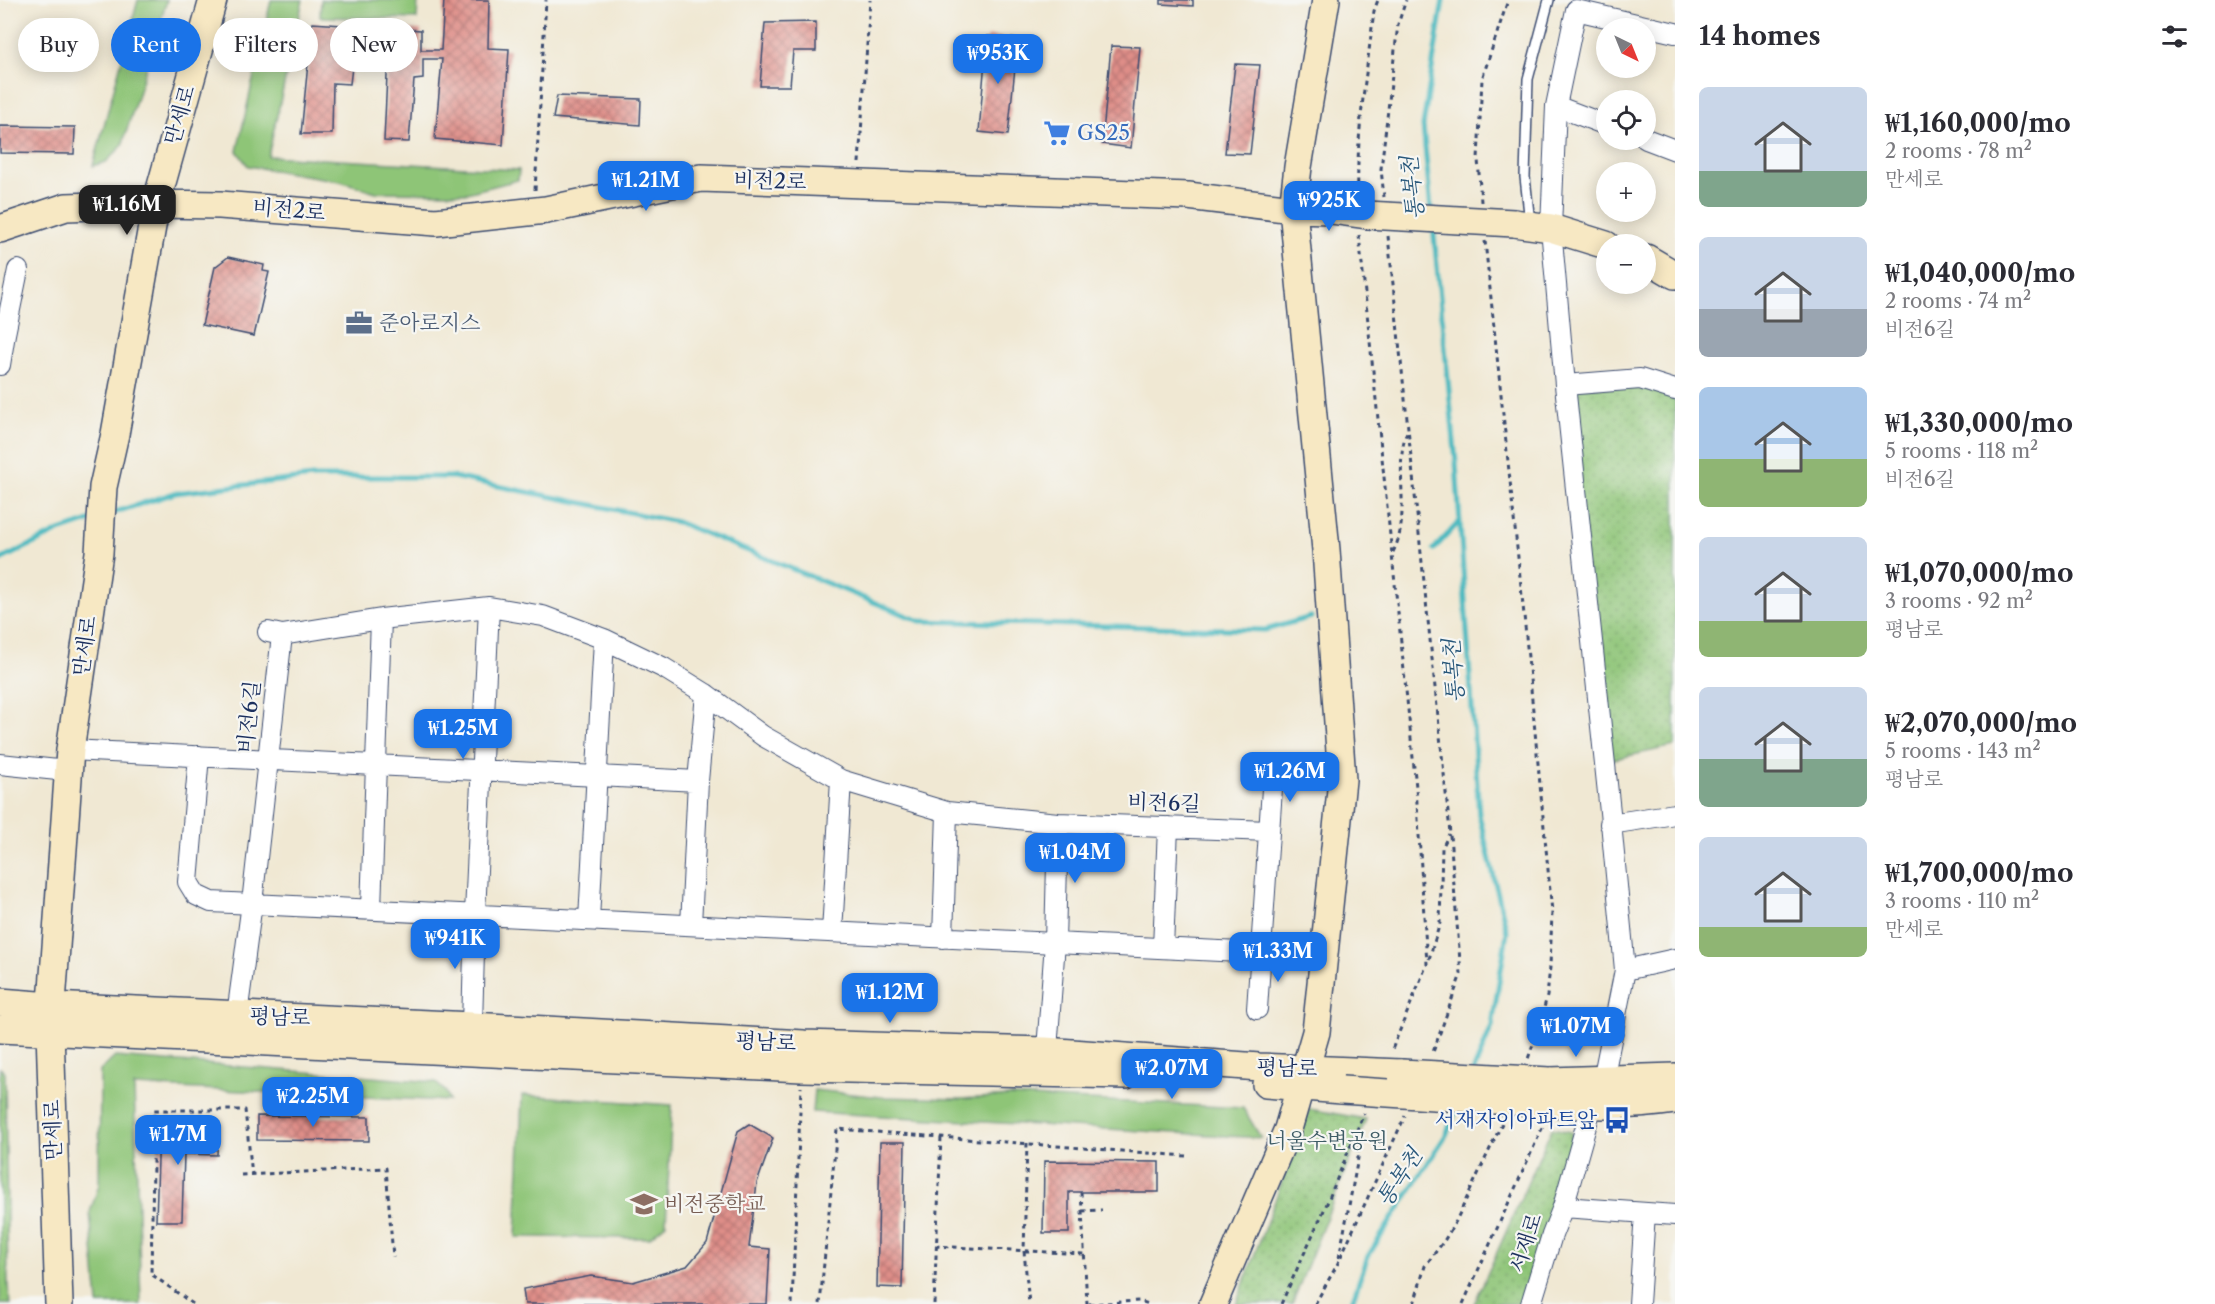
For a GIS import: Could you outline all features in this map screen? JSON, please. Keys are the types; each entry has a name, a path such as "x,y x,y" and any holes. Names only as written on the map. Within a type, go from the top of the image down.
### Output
{"street":[{"name":"만세로","path":"59,1304 51,1019 68,760 99,553 103,487 115,434 156,204 213,0"},
{"path":"1213,1304 1288,1129 1316,1032 1342,780 1326,550 1293,210 1326,0"},
{"path":"1603,1080 1625,970 1565,385 1532,225 1576,10 1675,33"},
{"path":"1556,106 1596,121"},
{"path":"1656,143 1675,150"},
{"name":"비전2로","path":"0,229 66,207 156,204 220,205 436,222 534,212 701,178 1188,196 1293,210 1331,210 1532,225"},
{"path":"1532,225 1596,242"},
{"path":"1656,264 1675,275"},
{"path":"0,365 2,335 18,270"},
{"path":"1565,385 1640,379 1675,390"},
{"path":"472,1026 489,608"},
{"name":"비전6길","path":"237,1015 268,760 275,633 489,608 543,616 604,639 664,668 706,693 763,736 841,780 947,812 1058,823 1269,831"},
{"path":"370,909 381,619"},
{"path":"589,920 604,639"},
{"path":"690,925 698,782 706,693"},
{"path":"199,756 188,882 196,895 211,902 1262,953"},
{"path":"0,764 199,756 698,782"},
{"path":"1257,1009 1273,774"},
{"path":"832,932 841,780"},
{"path":"943,938 947,812"},
{"path":"1610,824 1675,814"},
{"path":"0,1029 51,1019 802,1068 1046,1062 1055,943 1058,823"},
{"path":"1163,948 1168,827"},
{"path":"1625,970 1675,959"},
{"name":"평남로","path":"0,1002 51,1019 237,1015 804,1044 1046,1062 1165,1061 1303,1077 1392,1073 1545,1102 1603,1080 1675,1077"},
{"name":"평남로","path":"1303,1077 1342,1090 1592,1105 1675,1100"},
{"path":"1563,1207 1592,1105"},
{"name":"서재로","path":"1531,1304 1563,1207 1675,1215"},
{"path":"1639,1304 1645,1213"}],"lane":[{"path":"1532,225 1525,177 1528,79 1549,0"}],"path":[{"path":"534,212 546,0"},
{"path":"857,184 870,0"},
{"path":"1378,0 1374,11 1357,164 1375,215 1408,430 1450,832 1461,974 1429,1061"},
{"path":"1406,0 1398,24 1375,215 1392,554 1416,787 1427,964"},
{"path":"1482,204 1478,159 1482,79 1508,0"},
{"path":"1484,237 1524,615 1552,912 1551,967 1547,996 1528,1059"},
{"path":"1392,554 1398,542 1403,494 1402,443 1408,430"},
{"path":"1392,1073 1440,923 1442,848 1450,832"},
{"path":"792,1304 802,1068"},
{"path":"1464,1304 1545,1102"},
{"path":"1281,1304 1325,1208 1368,1105"},
{"path":"193,1304 151,1274 154,1110 245,1110 252,1175"},
{"path":"1315,1304 1337,1265 1405,1115"},
{"path":"1414,1304 1425,1266 1456,1221 1503,1119"},
{"path":"1337,1265 1358,1158 1358,1127"},
{"path":"820,1304 837,1129 1186,1156"},
{"path":"934,1304 941,1137"},
{"path":"1028,1143 1023,1251 1029,1304"},
{"path":"241,1175 386,1168 393,1257"},
{"path":"1081,1192 1088,1304 1139,1301 1149,1304"},
{"path":"1082,1211 1102,1210"},
{"path":"935,1246 1084,1254"}],"green space":[{"path":"138,0 167,0 161,18 133,18"},
{"path":"271,0 303,0 299,18 267,18"},
{"path":"321,0 418,0 417,18 320,17"},
{"path":"118,72 145,72 122,146 106,162 93,166"},
{"path":"255,72 287,72 268,156 519,170 518,180 467,193 376,192 340,181 248,166 237,151"},
{"path":"1565,385 1675,390 1675,746 1605,761"},
{"path":"115,1057 435,1082 446,1092 449,1101 134,1086 141,1304 98,1304 90,1212 99,1185 100,1071"},
{"path":"0,1068 5,1073 8,1287 11,1304 0,1304"},
{"path":"814,1090 881,1097 960,1099 1012,1096 1243,1108 1261,1138 812,1112"},
{"path":"522,1095 672,1105 666,1224 649,1238 516,1237"},
{"name":"너울수변공원","path":"1309,1109 1366,1119 1292,1304 1236,1304"},
{"path":"1552,1128 1571,1132 1573,1140 1527,1304 1474,1304"}],"building":[{"path":"444,0 489,0 488,48 509,49 503,145 435,139 442,59 423,59 423,79 414,80 409,142 384,141 387,72 418,72 418,30 421,30 421,50 441,50"},
{"path":"1161,0 1193,0 1193,6 1161,4"},
{"path":"816,22 816,51 793,51 790,86 760,86 765,23"},
{"path":"318,23 330,24 330,72 351,72 350,84 333,83 332,134 301,134 307,72 318,72"},
{"path":"987,36 1018,39 1008,135 979,132"},
{"path":"1111,46 1140,47 1131,148 1102,144"},
{"path":"1235,64 1260,65 1250,154 1225,153"},
{"path":"557,96 641,99 640,125 553,118"},
{"path":"0,126 75,127 74,154 0,153"},
{"path":"228,257 264,265 263,271 269,272 254,336 202,325 215,267"},
{"path":"257,1116 369,1117 369,1141 257,1140"},
{"path":"749,1124 773,1138 757,1183 749,1247 770,1249 767,1304 525,1304 523,1289 591,1276 633,1282 687,1266 707,1243 738,1131"},
{"path":"159,1128 218,1129 217,1155 184,1154 182,1221 156,1221"},
{"path":"880,1142 905,1142 902,1288 877,1287"},
{"path":"1044,1161 1159,1162 1159,1192 1069,1192 1069,1233 1043,1233"}],"waterway":[{"name":"통복천","path":"1431,210 1423,126 1443,0"},
{"name":"통복천","path":"1433,225 1456,462 1479,815 1507,932 1492,1026 1474,1070"},
{"path":"109,514 175,493 313,477 453,477 677,522 920,621 1265,630 1311,617"},
{"path":"0,560 59,531 92,520"},
{"path":"1434,549 1460,521"},
{"name":"통복천","path":"1351,1304 1368,1256 1446,1135 1458,1106"}],"place":[{"name":"GS25","path":"1057,133"},
{"name":"준아로지스","path":"359,323"},
{"name":"서재자이아파트앞","path":"1617,1120"},
{"name":"비전중학교","path":"644,1204"}]}
